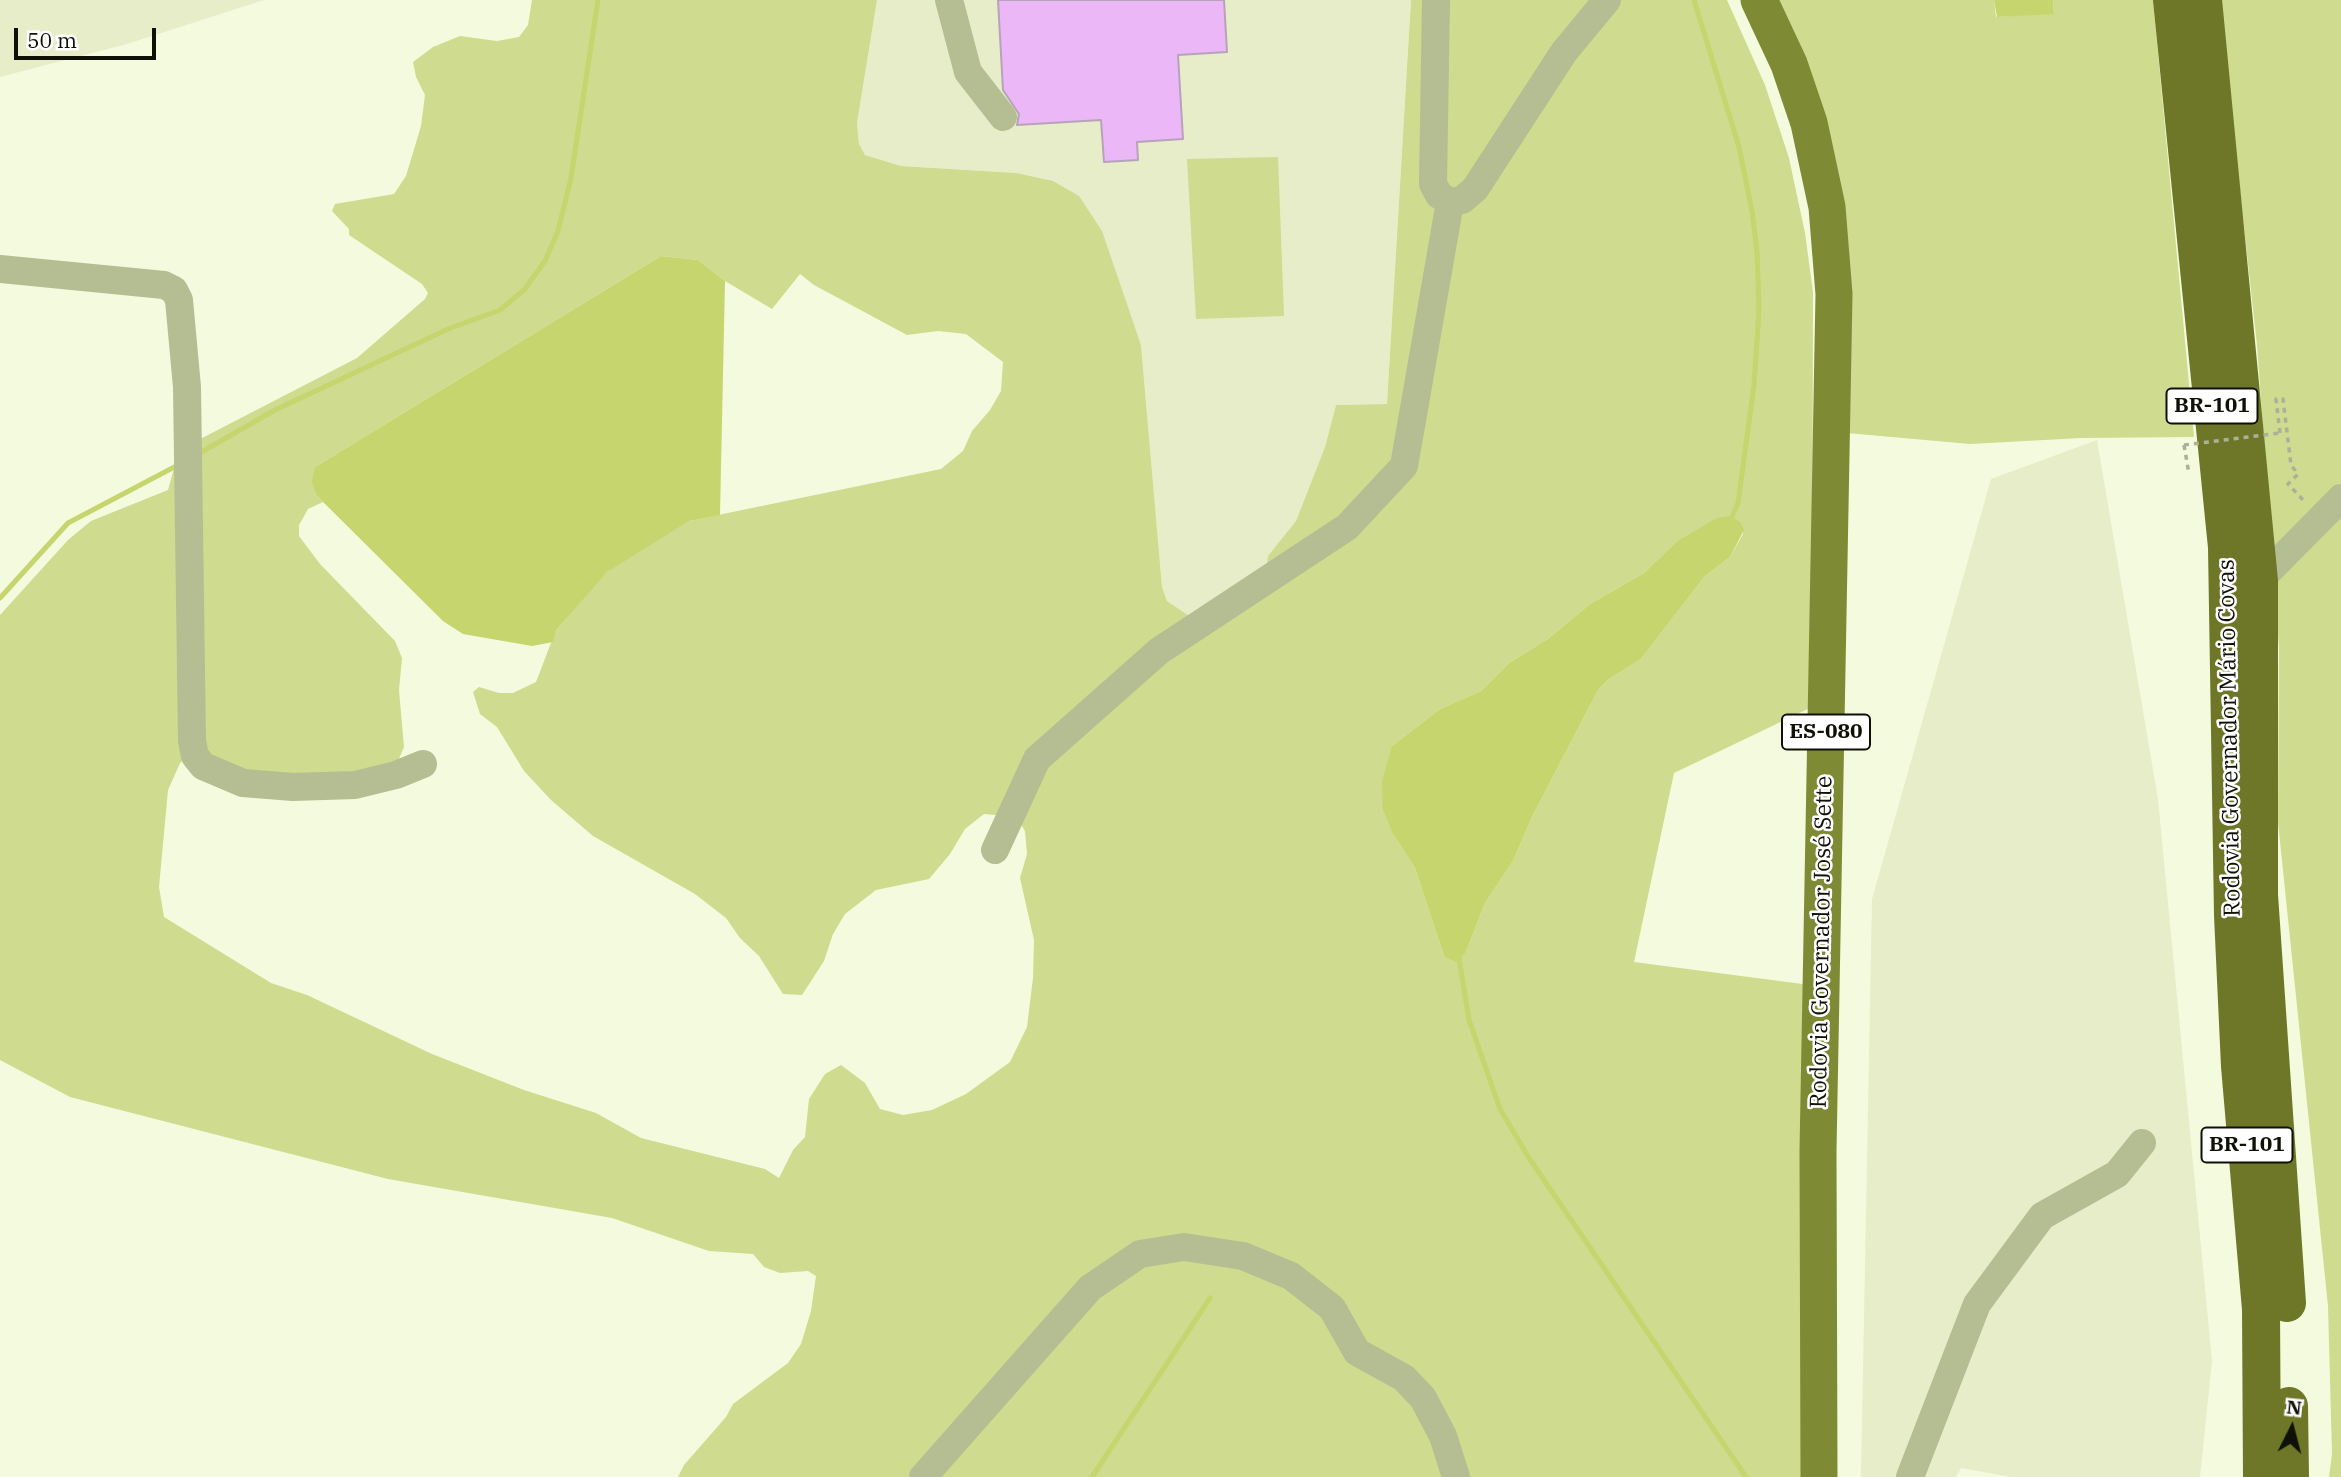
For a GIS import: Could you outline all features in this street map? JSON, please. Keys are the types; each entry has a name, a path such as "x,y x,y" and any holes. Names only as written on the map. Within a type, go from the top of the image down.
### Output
{"highway":[{"name":"Rodovia Governador Mário Covas","path":"2172,0 2227,547 2234,915 2240,1066 2261,1309 2262,1477"},
{"name":"Rodovia Governador Mário Covas","path":"2203,0 2259,581 2259,895 2288,1319 2290,1477"}],"main road":[{"name":"Rodovia Governador José Sette","path":"1759,0 1789,64 1809,123 1827,207 1834,294 1818,1150 1819,1477"}],"street":[{"path":"948,0 968,72 1003,117"},
{"path":"1436,0 1433,184 1439,195 1450,202 1462,200 1475,189 1564,52 1607,0"},
{"path":"995,850 1037,759 1159,651 1347,527 1404,466 1450,202"},
{"path":"0,269 164,285 174,290 179,300 183,321 187,432 192,741 195,756 203,766 243,783 293,788 355,785 387,778 422,764"},
{"path":"2259,581 2341,498"},
{"path":"1910,1477 1977,1304 2042,1216 2117,1174 2142,1143"},
{"path":"923,1477 1090,1289 1140,1254 1184,1247 1243,1255 1291,1276 1332,1308 1357,1352 1404,1378 1423,1398 1443,1436 1456,1477"}],"path":[{"path":"2184,445 2280,433 2276,399 2283,399 2291,465 2298,474 2288,484 2320,519"}],"shaded area":[{"path":"0,0 264,0 127,44 0,77"},
{"path":"532,0 877,0 857,123 859,144 865,155 901,166 1016,173 1053,181 1079,196 1102,231 1141,345 1162,587 1167,601 1188,615 1211,617 1266,572 1268,556 1296,521 1325,447 1336,405 1387,404 1411,0 1727,0 1765,85 1789,158 1805,233 1813,292 1812,707 1674,773 1634,962 1810,985 1809,1477 678,1477 684,1465 726,1417 733,1404 788,1363 801,1344 811,1311 816,1276 808,1271 780,1273 764,1267 753,1254 709,1251 612,1218 388,1179 70,1097 0,1060 0,615 68,540 91,521 168,490 179,450 357,358 425,299 428,293 422,284 349,235 349,229 332,211 335,204 394,194 406,176 421,126 425,95 416,77 413,62 433,47 460,36 497,41 519,37 528,25","holes":["661,256 698,260 725,281 772,309 800,274 814,285 907,335 938,331 966,334 1003,362 1001,391 990,410 972,431 963,451 941,469 689,521 607,572 556,630 536,682 513,693 499,693 479,687 473,692 480,714 497,727 524,771 551,800 593,836 695,894 726,918 740,938 759,956 783,994 802,995 824,961 833,934 845,914 876,890 929,879 950,854 965,829 984,814 1008,816 1019,821 1025,831 1027,854 1020,878 1034,940 1033,978 1027,1027 1010,1062 966,1094 932,1110 903,1115 880,1109 865,1083 841,1065 825,1074 809,1099 805,1137 793,1150 779,1178 765,1169 641,1138 596,1113 524,1090 432,1054 307,995 271,983 164,917 159,887 168,790 180,763 190,754 235,778 336,780 398,761 404,747 399,690 402,658 395,641 320,564 299,536 299,525 308,509 323,502 317,496 315,467","1741,523 1743,534 1730,557 1705,576 1641,659 1609,679 1598,690 1532,817 1513,861 1485,903 1466,952 1444,956 1415,868 1393,834 1392,746 1440,709 1481,691 1509,663 1549,638 1590,604 1644,573 1676,542"]},
{"path":"877,0 1411,0 1387,404 1336,405 1325,447 1296,521 1269,556 1266,572 1188,615 1167,601 1162,587 1141,345 1116,275 1016,173 901,166 865,155 859,144 857,123"},
{"path":"1769,0 1994,0 1996,17 2054,13 2053,0 2153,0 2194,437 2081,438 1970,444 1847,433 1847,353"},
{"path":"1994,0 2053,0 2054,14 1997,17"},
{"path":"2219,0 2341,0 2341,1477 2329,1477 2332,1454 2328,1306 2278,822 2279,648 2257,345"},
{"path":"1278,157 1284,316 1196,319 1187,159"},
{"path":"661,256 698,260 725,281 720,515 689,521 607,572 556,630 553,642 532,646 463,634 443,621 317,496 312,482 315,467"},
{"path":"2097,440 2158,799 2212,1361 2200,1477 2012,1477 1961,1468 1956,1477 1861,1477 1872,899 1991,479"},
{"path":"1731,516 1741,523 1744,530 1730,557 1705,576 1641,659 1609,679 1598,690 1532,817 1513,861 1485,903 1466,952 1456,962 1444,956 1415,868 1393,834 1383,809 1382,782 1392,746 1440,709 1481,691 1509,663 1549,638 1590,604 1644,573 1676,542 1717,518"}],"building":[{"path":"998,0 1224,0 1227,52 1178,55 1183,139 1137,142 1138,160 1104,162 1101,120 1017,125 1019,114 1003,90"}],"waterway":[{"path":"198,454 275,410 448,329 500,310 524,290 545,261 558,231 571,178 598,0"},
{"path":"1694,0 1739,147 1757,252 1759,310 1754,385 1738,503 1730,521"},
{"path":"0,598 68,523 180,464"},
{"path":"1458,952 1469,1020 1500,1109 1529,1158 1746,1477"},
{"path":"1092,1477 1210,1298"}]}
